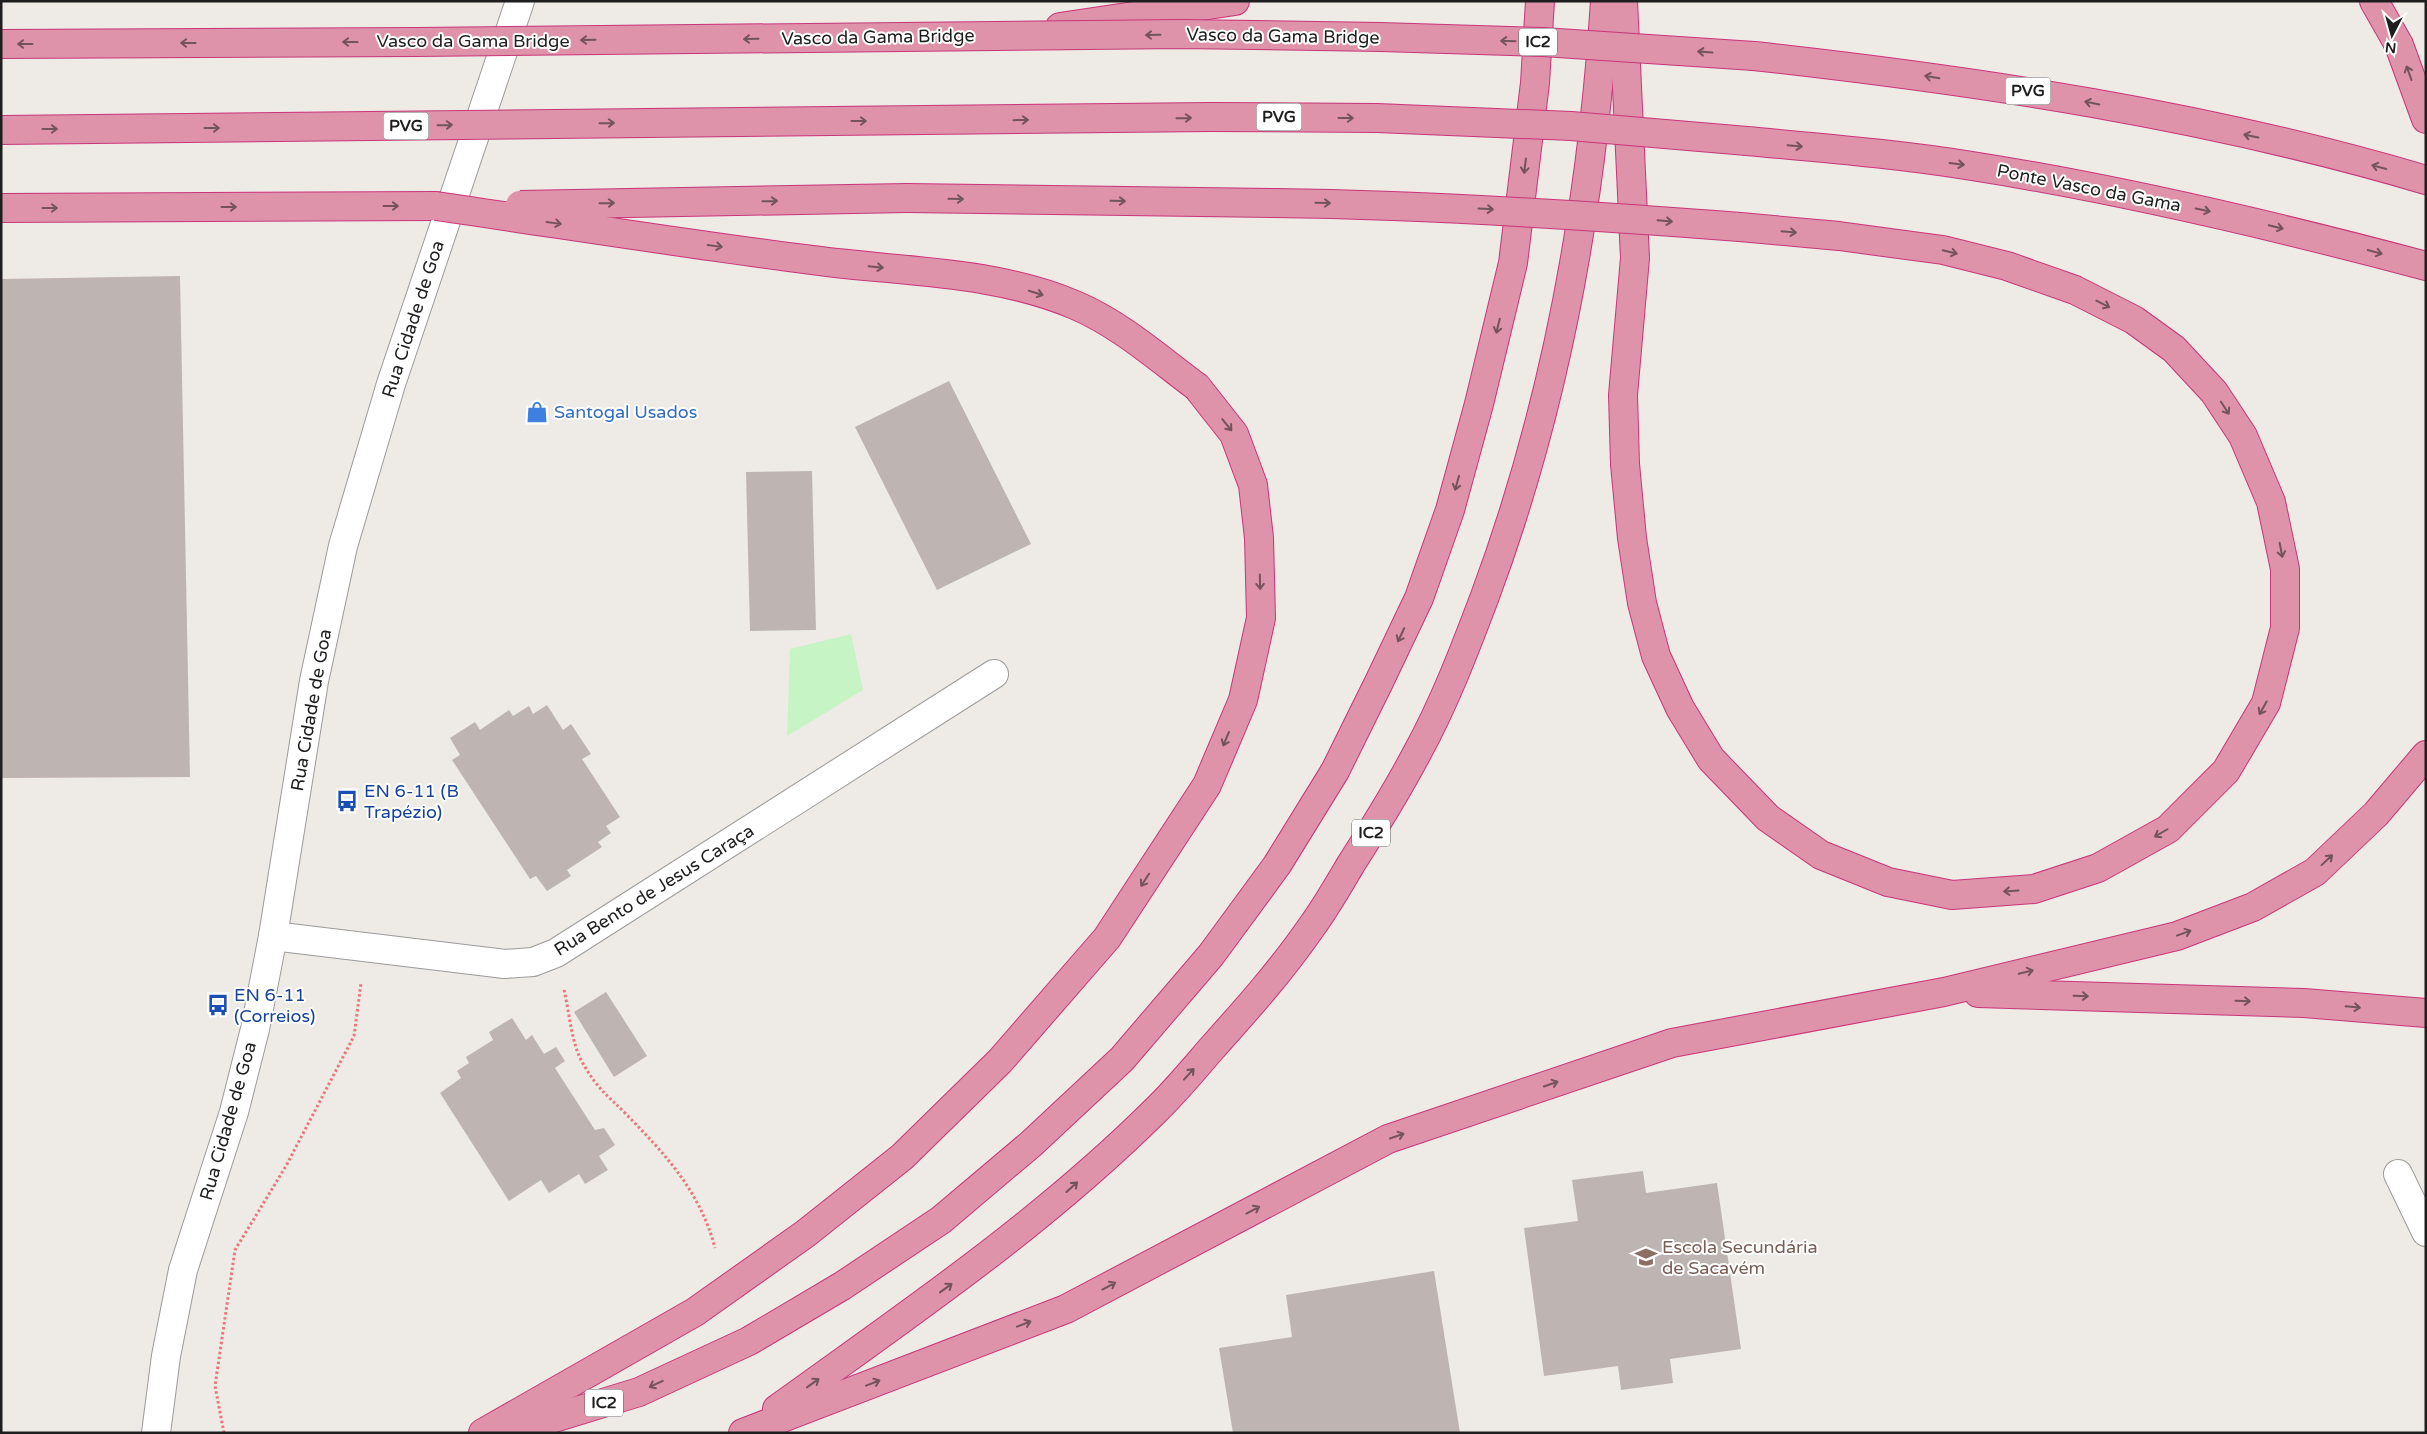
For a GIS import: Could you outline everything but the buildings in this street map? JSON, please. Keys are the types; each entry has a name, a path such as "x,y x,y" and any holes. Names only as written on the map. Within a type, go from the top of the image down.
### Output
{"highway":[{"path":"992,36 1235,1"},
{"name":"IC2","path":"505,1433 639,1392 749,1341 842,1286 940,1220 1031,1144 1122,1058 1210,955 1277,865 1334,771 1379,682 1419,598 1450,510 1479,404 1513,263 1536,83 1540,1"},
{"name":"IC2","path":"744,1432 978,1264 1052,1206 1156,1111 1235,1022 1310,930 1368,838 1419,750 1465,649 1510,528 1535,446 1556,359 1574,267 1600,84 1605,1"},
{"path":"1,208 436,206 907,198 1399,204 1566,213 1740,227 1839,236 1942,250 2007,266 2075,290 2134,320 2174,349 2214,392 2243,436 2271,502 2285,569 2285,628 2266,703 2226,771 2168,829 2098,868 2034,889 1952,895 1888,882 1821,855 1768,818 1711,759 1680,708 1656,656 1642,603 1632,538 1625,464 1623,395 1635,258 1623,1"},
{"path":"2374,1 2399,45 2426,119"},
{"name":"Vasco da Gama Bridge","path":"1,44 1182,34 1381,36 1552,43 1754,56 1893,71 2032,92 2299,146 2426,180"},
{"name":"Ponte Vasco da Gama","path":"1,130 1210,117 1377,118 1571,126 1862,152 1980,167 2094,187 2328,240 2426,266"},
{"path":"436,206 814,261 944,274 1015,286 1075,304 1119,328 1197,387 1234,434 1253,486 1259,538 1260,618 1243,700 1207,785 1107,938 993,1068 902,1157 828,1216 695,1312 483,1433"},
{"path":"744,1432 1066,1308 1388,1139 1672,1043 1944,992 2177,936 2253,907 2314,872 2376,814 2426,756"},
{"path":"1944,992 2304,1003 2426,1013"}],"street":[{"name":"Rua Cidade de Goa","path":"156,1433 166,1356 183,1270 234,1112 255,1029 273,936 314,681 343,546 391,384 520,1"},
{"name":"Rua Bento de Jesus Caraça","path":"273,936 505,964 533,962 556,953 994,674"},
{"path":"2398,1174 2426,1232"}],"path":[{"path":"556,953 578,1054 584,1066 602,1092 624,1112 676,1168 701,1210 709,1227 715,1248"},
{"path":"224,1433 215,1386 235,1250 286,1166 354,1036 362,979"}],"green space":[{"path":"851,634 863,690 787,736 790,649"}],"place":[{"name":"Santogal Usados","path":"537,412"},
{"name":"EN 6-11 (B Trapézio)","path":"347,801"},
{"name":"EN 6-11 (Correios)","path":"218,1005"},
{"name":"Escola Secundária de Sacavém","path":"1646,1257"}]}
